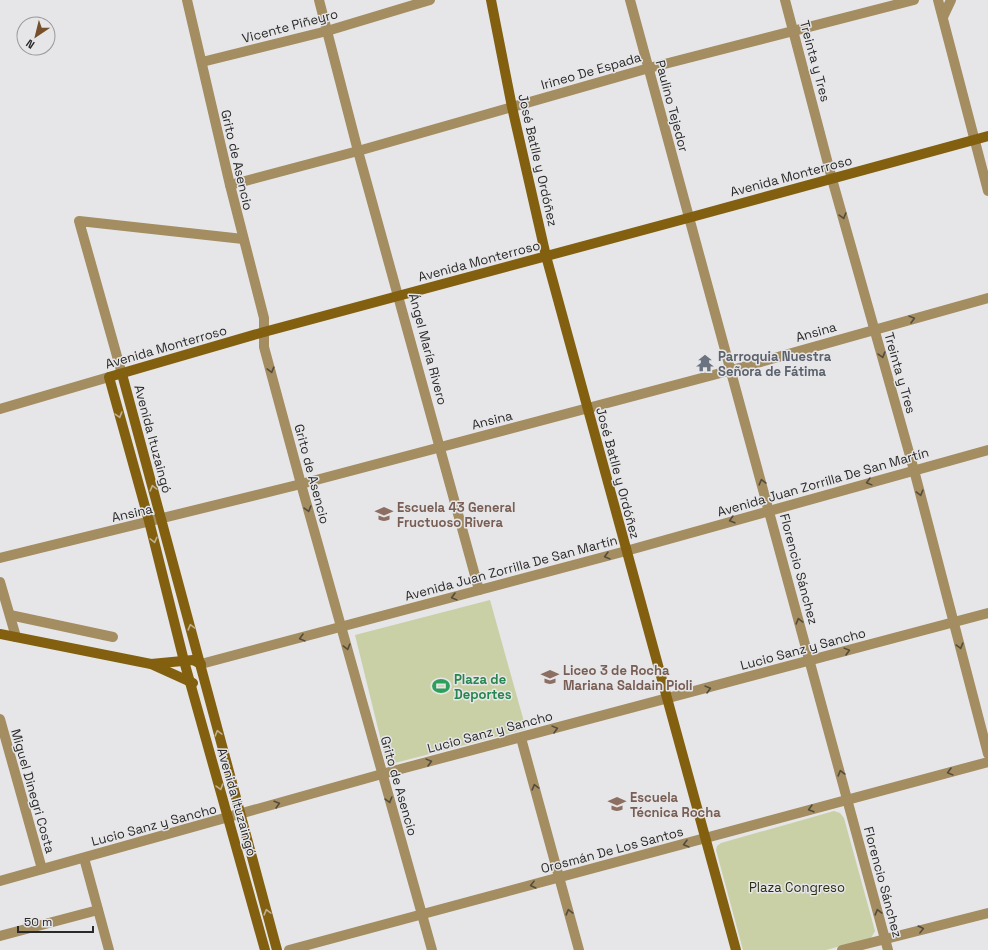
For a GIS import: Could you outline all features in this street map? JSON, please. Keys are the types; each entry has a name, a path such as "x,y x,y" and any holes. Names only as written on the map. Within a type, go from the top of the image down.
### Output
{"street":[{"name":"Grito de Asencio","path":"187,0 243,239 264,318 264,347 432,950"},
{"name":"Ángel María Rivero","path":"319,0 358,151 441,446 479,590"},
{"name":"Vicente Piñeyro","path":"202,62 327,31 430,0"},
{"name":"José Batlle y Ordóñez","path":"491,0 512,107 546,256 666,700 736,950"},
{"name":"Paulino Tejedor","path":"630,0 688,218"},
{"name":"Treinta y Tres","path":"785,0 832,178 914,470 988,754"},
{"name":"Irineo De Espada","path":"230,185 358,151 649,68 914,0"},
{"path":"938,0 988,191"},
{"path":"943,17 951,0"},
{"name":"Avenida Monterroso","path":"0,409 264,332 988,136"},
{"name":"Florencio Sánchez","path":"688,218 732,370 888,950"},
{"name":"Avenida Ituzaingó","path":"243,239 79,221 162,520 201,664 203,678 277,950"},
{"name":"Ansina","path":"0,558 162,520 587,409 988,298"},
{"name":"Avenida Ituzaingó","path":"109,377 149,522 184,661 265,950"},
{"name":"Avenida Juan Zorrilla De San Martín","path":"201,664 342,628 626,551 988,450"},
{"path":"0,582 16,637"},
{"name":"Lucio Sanz y Sancho","path":"0,881 382,774 666,700 988,613"},
{"path":"10,615 112,637"},
{"path":"0,634 151,664 190,682 195,683 203,678"},
{"path":"151,664 193,660 201,664"},
{"name":"Miguel Dinegri Costa","path":"0,719 42,869"},
{"path":"521,738 579,950"},
{"name":"Orosmán De Los Santos","path":"289,950 559,878 848,798 988,762"},
{"path":"84,858 109,950"},
{"path":"0,936 98,910"},
{"path":"842,950 988,913"}],"green space":[{"name":"Plaza de Deportes","path":"490,600 526,729 387,765 355,635"},
{"name":"Plaza Congreso","path":"834,811 840,813 844,818 875,931 871,938 826,950 743,950 716,850 717,846 721,843"}],"place":[{"name":"Parroquia Nuestra Señora de Fátima","path":"705,363"},
{"name":"Escuela 43 General Fructuoso Rivera","path":"384,514"},
{"name":"Liceo 3 de Rocha Mariana Saldain Pioli","path":"550,677"},
{"name":"Plaza de Deportes","path":"441,686"},
{"name":"Escuela Técnica Rocha","path":"617,804"}]}
